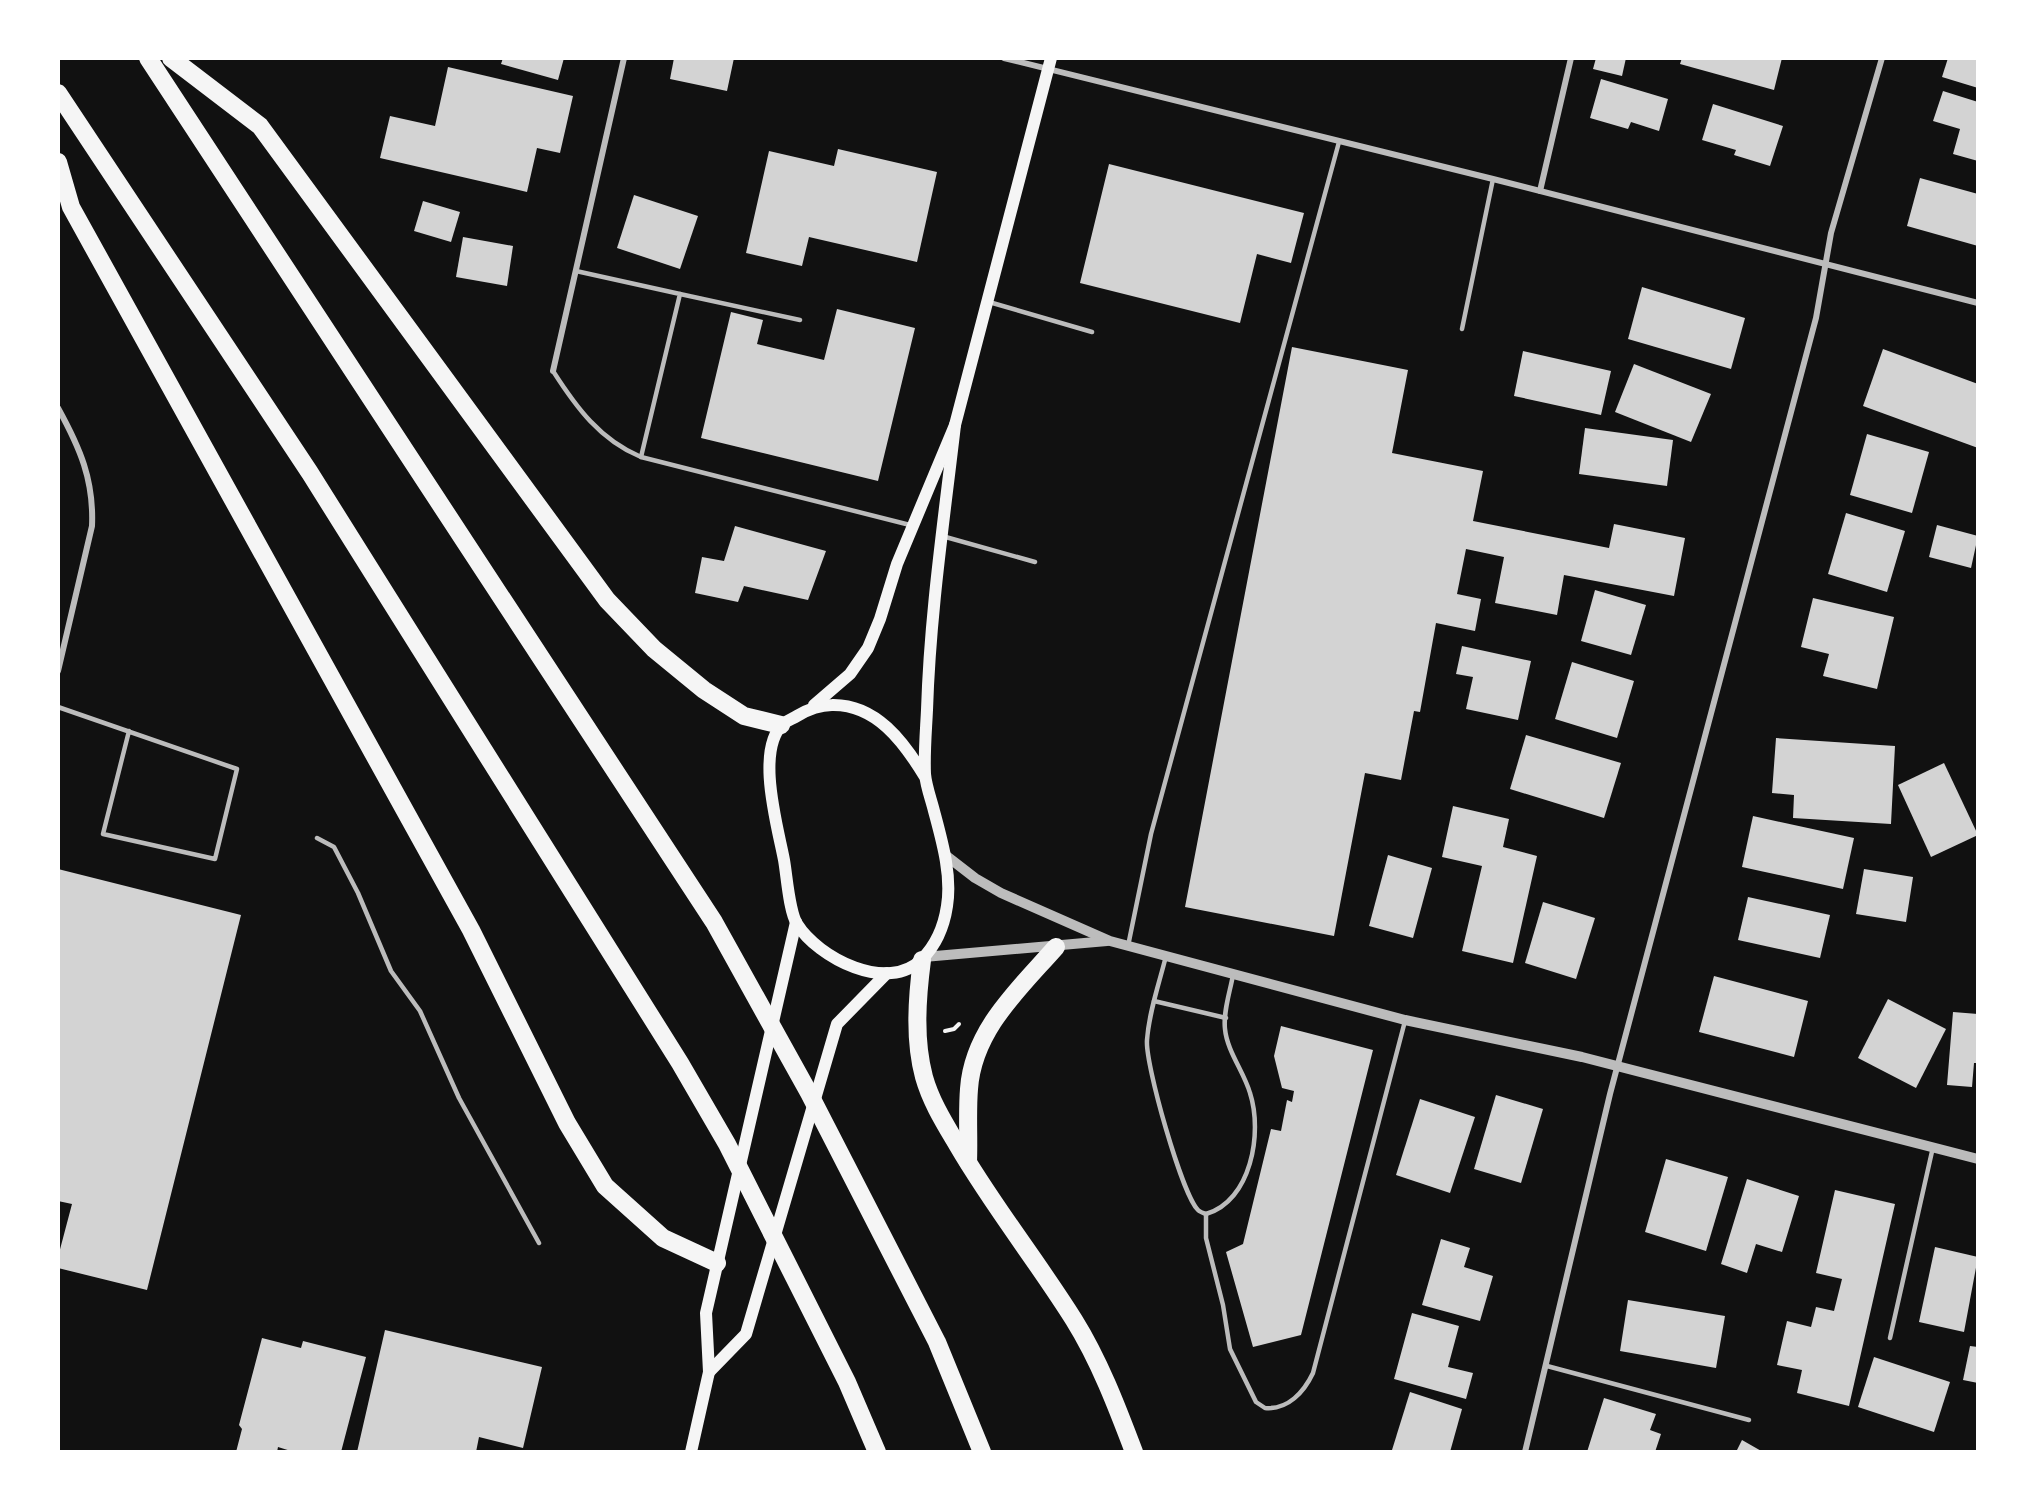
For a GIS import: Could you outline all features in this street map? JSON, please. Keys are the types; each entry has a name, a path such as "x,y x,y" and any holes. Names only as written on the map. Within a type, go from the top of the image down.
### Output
{"highway":[{"path":"148,58 714,922 809,1093 937,1342 982,1452"},
{"path":"171,58 260,126 607,600 654,649 704,690 744,716 782,725"},
{"path":"58,93 310,473 680,1063 727,1143 824,1341 847,1382 877,1452"},
{"path":"58,162 71,207 471,930 567,1123 605,1186 663,1238 717,1263"},
{"path":"969,1164 969,1087 978,1049 989,1024 1056,947"},
{"path":"923,958 917,995 924,1077 937,1111 969,1164 1075,1321 1107,1386 1134,1452"}],"main road":[{"path":"691,1452 709,1372 706,1313 796,922 771,794 769,758 782,725 806,711 850,674 868,648 880,619 897,564 955,425 1050,64"},
{"path":"796,922 818,947 834,959 857,968 887,973 905,969 923,958 944,924 950,889 925,777 929,652 955,425"},
{"path":"806,711 826,705 845,705 873,715 893,732 912,755 925,777"},
{"path":"709,1372 746,1334 837,1024 887,973"}],"street":[{"path":"553,371 624,58"},
{"path":"1004,58 1050,64 1340,142 1977,303"},
{"path":"1540,191 1571,58"},
{"path":"1525,1452 1618,1067 1816,318 1833,224 1882,58"},
{"path":"58,408 85,460 93,503 92,526 59,671"},
{"path":"944,855 975,878 1001,893 1110,941 1405,1020 1618,1067 1977,1159"},
{"path":"923,958 1110,941"}],"lane":[{"path":"1128,946 1151,834 1340,142"},
{"path":"1462,329 1493,179"},
{"path":"576,271 800,320"},
{"path":"641,457 680,294"},
{"path":"989,302 1092,332"},
{"path":"553,371 590,423 620,448 641,457 913,526"},
{"path":"942,536 1035,562"},
{"path":"58,707 129,731 237,769 215,859 103,834 129,731"},
{"path":"317,838 334,847 358,893 391,971 420,1011 459,1098 539,1243"},
{"path":"1167,956 1154,1001 1147,1042 1151,1068 1179,1168 1193,1202 1199,1212 1206,1214 1227,1205 1241,1188 1250,1163 1254,1129 1251,1096 1227,1040 1226,1018 1234,974"},
{"path":"1154,1001 1226,1018"},
{"path":"1206,1214 1206,1238 1223,1305 1230,1349 1256,1402 1265,1408 1285,1405 1307,1386 1313,1373 1405,1020"},
{"path":"1890,1338 1933,1147"},
{"path":"1547,1366 1749,1420"}],"building":[{"path":"503,58 564,58 558,80 501,64"},
{"path":"674,58 734,58 727,91 670,79"},
{"path":"1596,58 1626,58 1622,76 1593,69"},
{"path":"1682,58 1782,58 1774,90 1680,64"},
{"path":"1948,58 1978,58 1978,88 1942,77"},
{"path":"448,67 573,96 560,153 537,148 527,192 380,158 390,116 435,126"},
{"path":"1601,79 1668,99 1659,131 1631,122 1628,129 1590,118"},
{"path":"1943,91 1978,102 1978,161 1953,154 1960,129 1933,121"},
{"path":"1713,104 1783,126 1770,166 1734,155 1736,150 1702,140"},
{"path":"838,149 937,172 917,262 809,237 802,266 746,253 769,151 834,166"},
{"path":"1109,164 1304,213 1291,263 1257,254 1240,323 1080,283"},
{"path":"1920,178 1978,194 1978,246 1907,226"},
{"path":"634,195 698,216 680,269 617,248"},
{"path":"423,201 460,212 451,242 414,231"},
{"path":"463,237 513,246 507,286 456,277"},
{"path":"1642,287 1745,318 1731,369 1628,339"},
{"path":"837,309 915,328 878,481 701,438 731,312 763,320 757,344 824,360"},
{"path":"1292,347 1408,370 1392,453 1483,471 1473,521 1609,548 1614,524 1685,538 1674,596 1564,575 1557,615 1495,603 1504,557 1466,549 1457,594 1481,599 1475,631 1436,623 1420,712 1414,711 1401,780 1365,773 1334,936 1185,907"},
{"path":"1883,349 1978,384 1978,448 1863,406"},
{"path":"1523,351 1611,371 1601,415 1514,396"},
{"path":"1634,364 1711,394 1691,442 1615,412"},
{"path":"1585,428 1673,440 1667,486 1579,474"},
{"path":"1867,434 1929,452 1912,513 1850,495"},
{"path":"1846,513 1905,531 1887,592 1828,574"},
{"path":"1937,525 1978,536 1971,568 1929,557"},
{"path":"735,526 826,551 808,600 744,586 738,602 695,593 702,557 724,561"},
{"path":"1595,590 1646,605 1631,655 1581,641"},
{"path":"1813,598 1894,617 1877,689 1823,676 1829,654 1801,647"},
{"path":"1462,646 1531,661 1518,720 1466,709 1473,677 1456,674"},
{"path":"1572,662 1634,681 1617,738 1555,719"},
{"path":"1526,735 1621,763 1604,818 1510,789"},
{"path":"1776,738 1895,746 1891,824 1793,818 1794,795 1772,793"},
{"path":"1944,763 1978,835 1931,857 1898,785"},
{"path":"1453,806 1509,819 1503,847 1537,856 1513,963 1462,951 1482,866 1442,857"},
{"path":"1753,816 1854,838 1843,889 1742,867"},
{"path":"1388,855 1432,868 1413,938 1369,926"},
{"path":"58,869 241,915 147,1290 58,1268 58,1257 72,1204 58,1201"},
{"path":"1864,869 1913,877 1906,922 1856,914"},
{"path":"1748,897 1830,915 1820,958 1738,940"},
{"path":"1543,902 1595,918 1576,979 1525,963"},
{"path":"1714,976 1808,1001 1794,1057 1699,1032"},
{"path":"1888,999 1946,1029 1916,1088 1858,1058"},
{"path":"1953,1012 1978,1014 1978,1063 1974,1063 1972,1087 1947,1085"},
{"path":"1281,1026 1373,1050 1301,1335 1253,1347 1226,1252 1243,1244 1271,1129 1281,1131 1287,1100 1292,1102 1294,1091 1282,1088 1274,1056"},
{"path":"1496,1095 1543,1109 1521,1183 1474,1169"},
{"path":"1420,1099 1475,1117 1450,1193 1396,1175"},
{"path":"1666,1159 1728,1177 1706,1251 1645,1232"},
{"path":"1747,1179 1799,1196 1782,1252 1756,1244 1747,1273 1721,1264"},
{"path":"1835,1190 1895,1204 1849,1406 1797,1393 1802,1370 1777,1365 1787,1321 1811,1327 1816,1307 1834,1311 1842,1279 1816,1273"},
{"path":"1441,1239 1470,1248 1464,1267 1493,1276 1480,1321 1422,1305"},
{"path":"1935,1247 1978,1257 1964,1332 1919,1322"},
{"path":"1628,1300 1725,1316 1716,1368 1620,1351"},
{"path":"1412,1313 1459,1326 1448,1367 1473,1373 1466,1399 1394,1379"},
{"path":"385,1330 542,1367 523,1448 479,1437 476,1452 357,1452"},
{"path":"262,1338 301,1348 303,1341 366,1357 341,1452 294,1452 278,1447 277,1452 236,1452 242,1429 239,1425"},
{"path":"1970,1346 1978,1347 1978,1383 1963,1380"},
{"path":"1874,1357 1950,1382 1934,1432 1858,1407"},
{"path":"1410,1392 1462,1409 1450,1452 1392,1450"},
{"path":"1604,1398 1656,1414 1650,1430 1661,1434 1655,1452 1587,1452"},
{"path":"1742,1440 1763,1452 1736,1452"}]}
